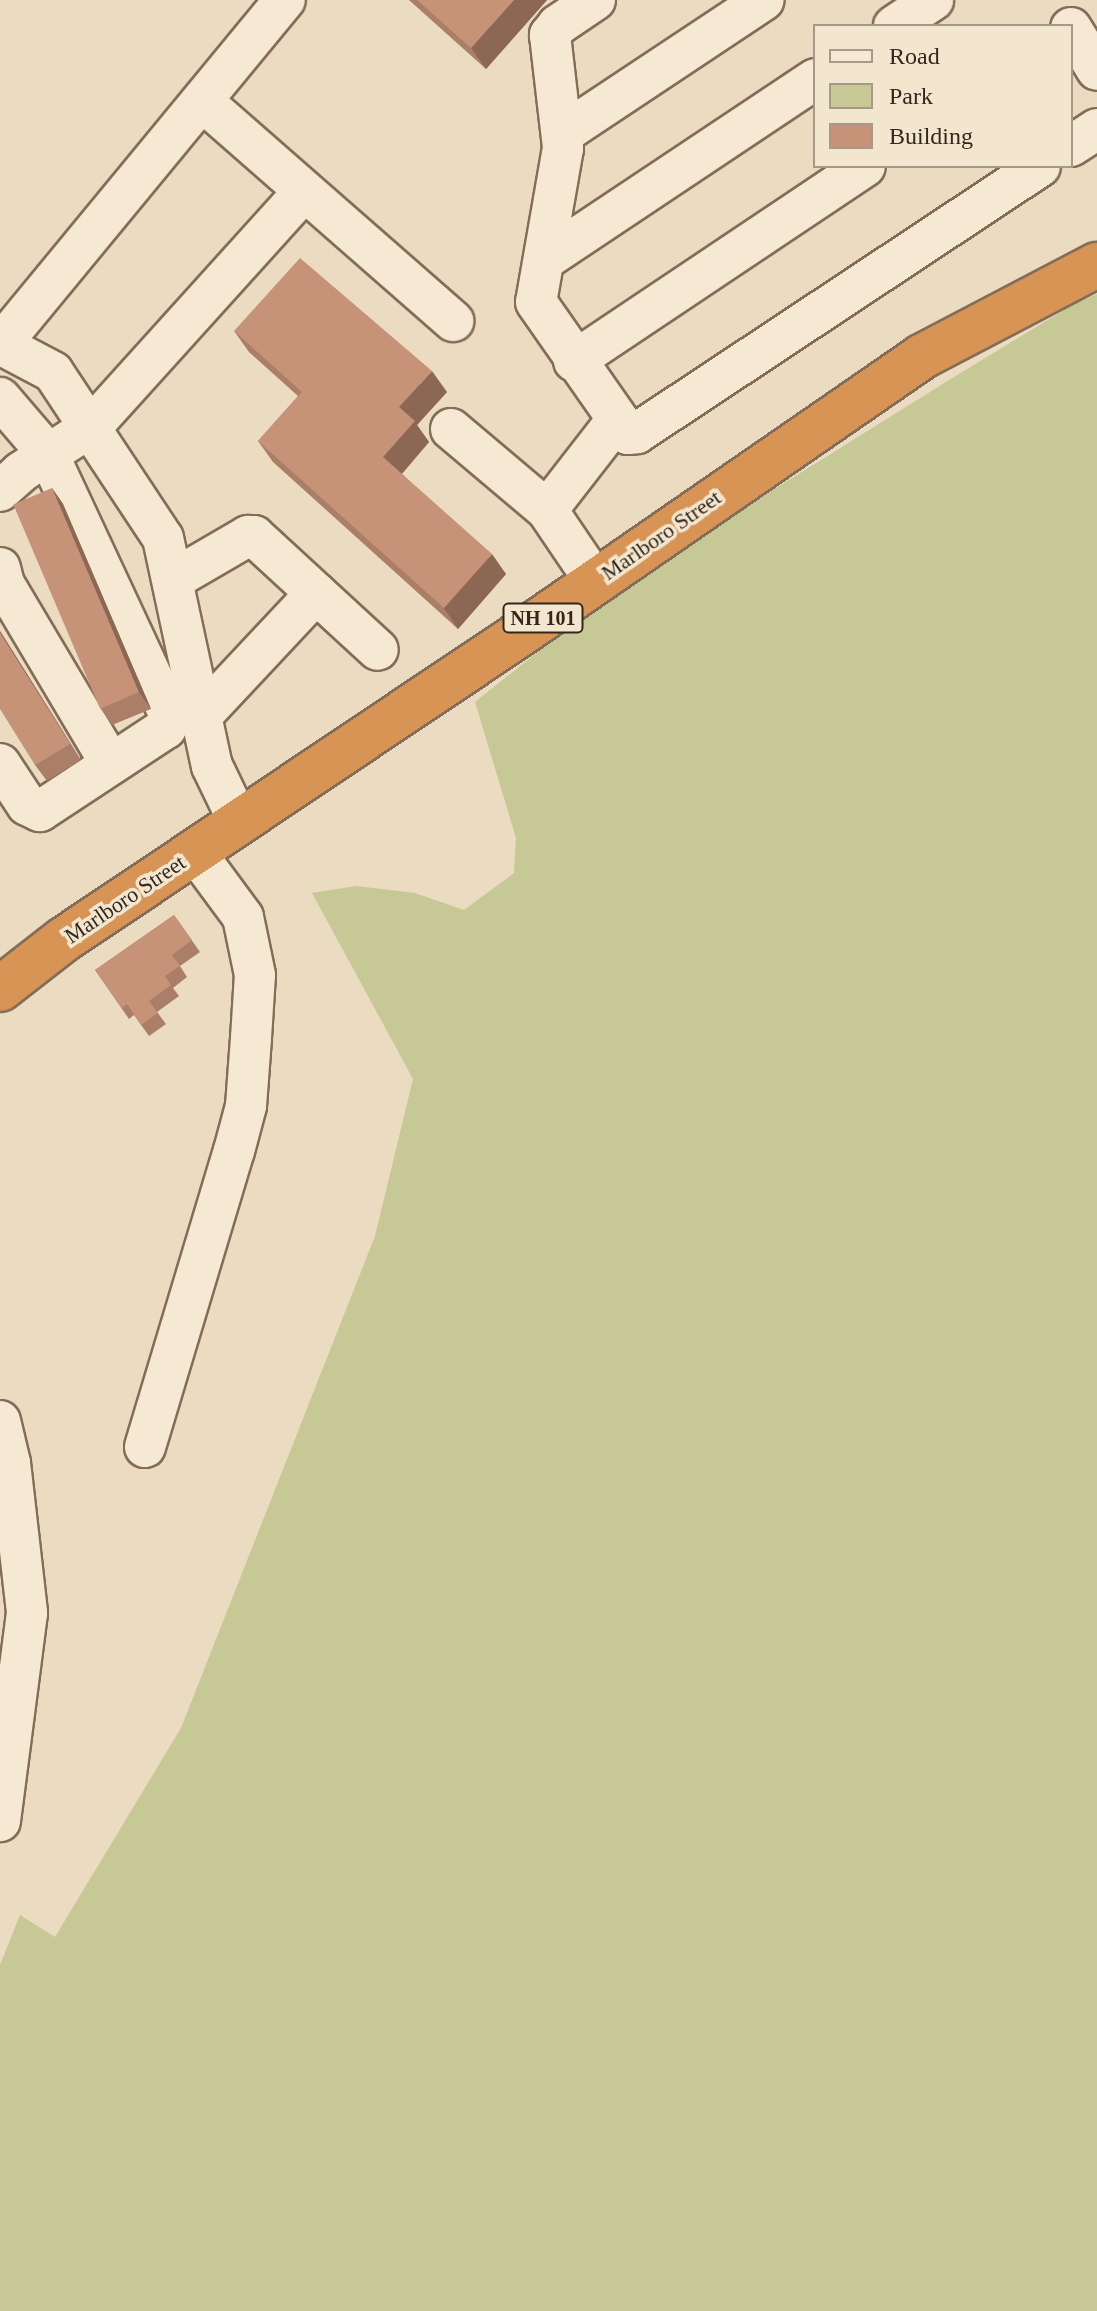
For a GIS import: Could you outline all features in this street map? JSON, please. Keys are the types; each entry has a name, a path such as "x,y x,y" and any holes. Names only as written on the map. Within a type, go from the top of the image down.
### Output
{"highway":[{"name":"Marlboro Street","path":"0,989 63,940 921,357 1097,265"}],"street":[{"path":"239,822 216,777 174,579 158,527 53,372 0,344 285,0"},
{"path":"595,0 558,25 550,35 562,134 561,162 538,309 628,434 637,433 1037,168"},
{"path":"562,134 764,0"},
{"path":"897,24 933,0"},
{"path":"1053,0 1068,24"},
{"path":"1073,32 1097,70"},
{"path":"544,260 813,80"},
{"path":"202,101 453,321"},
{"path":"1073,145 1097,129"},
{"path":"574,361 862,168"},
{"path":"0,491 48,454 92,426 304,191"},
{"path":"0,398 48,454 170,716 166,728 40,811 27,805 0,764"},
{"path":"547,510 616,421"},
{"path":"451,429 547,510 595,581"},
{"path":"174,579 248,536 254,536 378,650"},
{"path":"0,568 4,584 111,764"},
{"path":"202,715 316,593"},
{"path":"145,1447 246,1106 255,975 243,917 195,852"},
{"path":"0,1421 10,1463 27,1613 0,1821"}],"green space":[{"path":"1097,294 1097,2311 0,2311 0,1965 20,1915 55,1937 181,1728 375,1236 413,1079 312,893 356,886 415,893 464,910 514,873 516,838 475,702 624,583 954,377 1074,304"}],"building":[{"path":"417,0 514,0 471,48"},
{"path":"300,258 432,371 399,407 415,421 383,457 492,554 444,608 258,441 302,392 234,331"},
{"path":"52,488 139,692 100,709 13,504"},
{"path":"0,633 70,744 35,765 0,709"},
{"path":"174,915 192,940 172,955 180,966 165,976 171,985 149,1001 158,1013 141,1025 127,1004 122,1008 95,970"}]}
